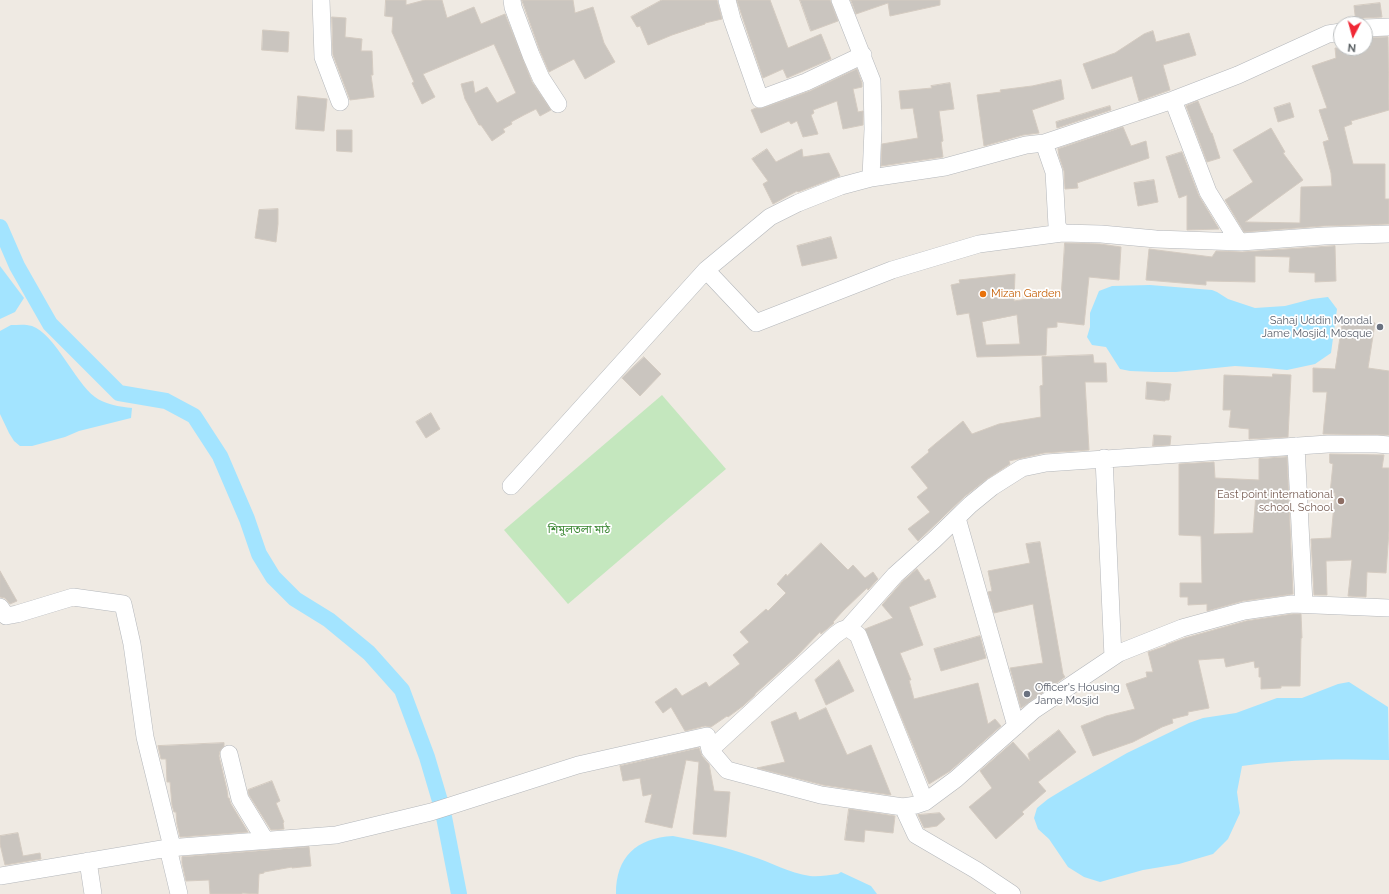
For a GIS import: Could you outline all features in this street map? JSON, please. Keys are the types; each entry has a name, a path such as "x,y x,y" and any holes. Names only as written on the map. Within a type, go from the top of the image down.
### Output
{"street":[{"path":"321,0 323,57 340,102"},
{"path":"512,0 541,78 558,104"},
{"path":"727,0 732,19 760,99 806,82 863,55"},
{"path":"840,0 872,81 873,129 871,178"},
{"path":"1373,28 1389,27"},
{"path":"511,486 706,270 770,217 798,203 841,186 871,178 944,167 1026,145 1044,143 1173,100 1238,75 1328,34 1333,33"},
{"path":"1173,100 1208,192 1239,242"},
{"path":"1044,143 1054,172 1057,226 1062,233"},
{"path":"706,270 756,323 892,270 979,244 1062,233 1101,234 1156,239 1239,242 1324,236 1389,234"},
{"path":"710,750 835,635 848,628 894,575 970,505 992,487 1022,468 1046,463 1104,458 1328,444 1389,445"},
{"path":"1296,446 1304,604"},
{"path":"1104,458 1114,657"},
{"path":"957,518 1016,726"},
{"path":"0,607 6,616 73,597 123,604 132,644 146,737 179,894"},
{"path":"0,876 170,848 336,835 431,812 578,765 707,736 710,750 727,770 821,795 903,807 916,806 925,802 956,779 1034,710 1119,654 1189,626 1244,611 1292,604 1389,608"},
{"path":"848,628 858,635 925,802"},
{"path":"229,754 240,799 265,840"},
{"path":"903,807 916,835 976,870 1012,894"},
{"path":"88,861 93,894"}],"green space":[{"name":"শিমুলতলা মাঠ","path":"662,395 726,469 568,604 504,530"}],"water":[{"path":"0,266 24,298 15,312 0,319"},
{"path":"1150,285 1212,290 1228,299 1255,308 1285,306 1312,299 1328,297 1337,309 1331,353 1315,364 1287,370 1235,366 1176,372 1130,371 1120,369 1106,347 1092,345 1087,337 1090,327 1090,313 1099,291 1112,286"},
{"path":"11,325 29,325 40,331 49,338 57,348 87,390 103,402 132,408 131,418 79,431 65,437 32,446 20,446 14,441 9,433 0,414 0,331"},
{"path":"1349,682 1388,707 1389,760 1316,760 1242,766 1237,792 1240,813 1228,839 1213,854 1179,864 1143,870 1100,882 1084,877 1068,867 1049,839 1038,829 1034,818 1037,808 1048,799 1127,753 1189,723 1203,718 1236,713 1277,698 1302,698 1338,684"},
{"path":"673,836 732,850 758,858 802,875 820,876 838,874 841,872 871,886 877,894 616,894 620,870 624,860 631,852 639,845 648,841"}],"building":[{"path":"386,0 406,0 406,5 425,0 442,0 447,18 474,7 481,24 505,14 532,82 551,110 540,116 536,109 524,115 511,122 512,124 503,129 505,132 492,141 481,125 479,125 465,99 461,84 473,81 475,93 487,87 497,103 516,93 494,44 423,74 435,97 422,104 392,32 393,17 385,16"},
{"path":"522,0 573,0 575,13 593,7 604,43 615,62 585,79 574,59 549,72"},
{"path":"662,0 717,0 722,19 705,23 648,45 640,26 637,27 631,17"},
{"path":"737,0 770,0 788,48 821,34 831,59 787,78 783,69 763,78"},
{"path":"800,0 830,0 838,21 811,31"},
{"path":"851,0 940,0 940,5 890,16 888,3 856,14"},
{"path":"1380,3 1382,17 1355,16 1354,6"},
{"path":"332,17 346,18 345,37 362,39 361,51 372,51 373,75 371,75 374,97 350,100 333,55"},
{"path":"263,30 289,32 288,52 262,50"},
{"path":"1153,31 1156,42 1189,33 1196,55 1163,65 1170,90 1139,101 1132,76 1092,89 1083,64 1115,53 1144,34"},
{"path":"1388,37 1389,110 1351,121 1352,124 1344,127 1353,164 1385,164 1385,199 1389,199 1389,224 1323,226 1244,232 1225,200 1253,182 1233,150 1271,128 1285,152 1283,153 1303,180 1245,222 1300,223 1301,187 1332,186 1331,173 1323,142 1329,140 1319,110 1327,108 1312,66 1336,58 1336,56 1373,56 1373,38"},
{"path":"857,69 862,87 853,89 858,112 863,111 863,125 843,129 837,101 813,110 814,113 811,115 818,134 803,137 797,121 791,124 789,121 761,133 751,110 763,108 810,91"},
{"path":"1061,80 1064,99 1032,110 1039,133 1023,135 984,146 977,95 1001,92 1000,90 1032,86"},
{"path":"950,83 954,109 939,111 943,141 941,142 943,157 881,166 882,144 918,138 913,108 901,109 899,91 932,88 931,86"},
{"path":"298,96 327,99 324,131 296,129"},
{"path":"1198,101 1212,133 1220,158 1207,162 1186,106"},
{"path":"1290,103 1294,117 1278,122 1274,108"},
{"path":"1110,106 1111,110 1057,128 1056,122"},
{"path":"1123,127 1131,146 1146,141 1149,158 1077,183 1078,188 1065,189 1064,171 1058,149"},
{"path":"337,130 352,130 352,152 337,151"},
{"path":"767,149 776,162 802,149 803,157 829,153 840,176 798,192 797,191 773,204 763,184 768,181 752,159"},
{"path":"1182,152 1199,196 1219,229 1187,230 1187,195 1179,198 1166,157"},
{"path":"1154,180 1158,202 1138,206 1134,183"},
{"path":"278,209 276,242 255,238 259,210"},
{"path":"831,237 837,258 802,266 797,246"},
{"path":"1065,243 1100,244 1121,247 1119,280 1089,277 1084,325 1057,322 1057,327 1047,328 1046,355 977,357 969,313 957,315 951,285 960,283 959,280 1015,274 1014,301 1061,294","holes":["1017,315 1020,344 986,345 982,322"]},
{"path":"1335,246 1336,281 1315,282 1315,273 1289,272 1290,257 1255,256 1255,282 1206,281 1206,285 1146,280 1149,249 1212,257 1216,251 1242,252"},
{"path":"1343,319 1375,323 1368,368 1389,371 1389,435 1323,434 1327,392 1313,392 1313,368 1335,369"},
{"path":"1093,355 1094,363 1106,363 1107,382 1085,382 1089,450 1044,453 1009,461 1010,464 987,479 964,497 918,541 908,529 930,512 917,497 928,488 911,467 929,452 928,450 963,421 972,434 999,424 1041,417 1040,386 1043,385 1042,357"},
{"path":"644,357 661,374 640,396 622,378"},
{"path":"1273,374 1291,375 1288,437 1249,439 1249,429 1229,427 1231,410 1223,410 1224,375 1272,377"},
{"path":"1147,382 1171,384 1169,400 1146,399"},
{"path":"431,413 440,429 426,438 416,422"},
{"path":"1154,435 1171,436 1170,445 1153,446"},
{"path":"1330,454 1384,455 1382,468 1389,468 1389,531 1386,573 1367,572 1366,597 1348,596 1352,560 1326,561 1327,595 1314,595 1311,539 1331,538 1335,493 1330,493 1333,464 1330,463"},
{"path":"1287,457 1293,594 1243,601 1207,611 1207,604 1188,605 1188,597 1180,597 1180,583 1202,583 1201,536 1179,535 1179,464 1214,462 1215,478 1259,480 1259,459","holes":["1215,491 1256,493 1253,533 1214,534"]},
{"path":"1040,542 1063,674 1065,677 1021,708 1010,668 1043,663 1033,604 994,613 988,592 992,591 988,571 1030,563 1026,544"},
{"path":"821,543 848,570 853,565 865,578 873,572 878,579 868,590 867,588 843,611 833,622 834,623 821,634 820,632 796,657 755,695 728,717 727,716 711,727 705,726 685,731 671,707 663,713 655,702 676,688 682,696 706,682 709,687 740,664 733,655 749,642 740,632 766,609 768,611 786,593 777,584"},
{"path":"917,569 925,581 929,579 936,597 909,607 923,645 900,653 911,680 909,680 914,699 978,683 988,724 995,719 1001,726 950,771 929,784 865,629 893,618 882,605 902,582"},
{"path":"0,571 17,601 10,604 5,598 0,597"},
{"path":"1301,614 1302,638 1300,686 1281,686 1281,688 1261,689 1259,667 1255,668 1254,661 1226,667 1224,658 1198,660 1209,708 1188,712 1188,715 1172,719 1173,723 1133,742 1093,756 1081,726 1106,716 1135,709 1126,684 1147,677 1146,672 1153,672 1148,652 1185,638 1246,621"},
{"path":"980,636 986,658 941,671 934,649"},
{"path":"839,660 854,691 826,705 815,680"},
{"path":"826,708 847,755 871,745 891,795 823,785 757,768 785,762 771,722 796,712 799,720"},
{"path":"1059,730 1076,752 1038,782 1046,791 1022,812 1024,814 996,839 969,807 992,788 980,771 1013,742 1030,761 1028,754"},
{"path":"224,743 219,756 228,798 248,832 180,837 176,812 174,812 172,805 170,782 167,782 166,759 161,759 158,746"},
{"path":"699,748 702,756 709,764 714,791 730,792 726,837 693,834 699,762 686,760 672,828 645,822 652,794 643,796 640,778 623,781 620,766"},
{"path":"272,781 280,801 276,803 284,822 284,829 271,830 249,795 248,790"},
{"path":"849,809 895,816 893,833 865,830 864,842 845,840"},
{"path":"940,813 945,819 937,826 924,828 918,815"},
{"path":"18,833 23,856 40,853 41,859 5,865 0,844 0,836"},
{"path":"309,847 311,866 292,867 259,874 258,894 210,894 209,880 186,881 182,863 182,857"}],"waterway":[{"path":"0,227 17,266 50,324 119,393 166,401 194,416 220,456 247,519 259,554 273,577 295,599 329,620 369,653 402,690 427,757 440,801"},
{"path":"444,817 459,894"}],"place":[{"name":"Mizan Garden","path":"983,294"},
{"name":"Sahaj Uddin Mondal Jame Mosjid, Mosque","path":"1380,327"},
{"name":"East point international school, School","path":"1341,501"},
{"name":"Officer's Housing Jame Mosjid","path":"1027,694"}]}
